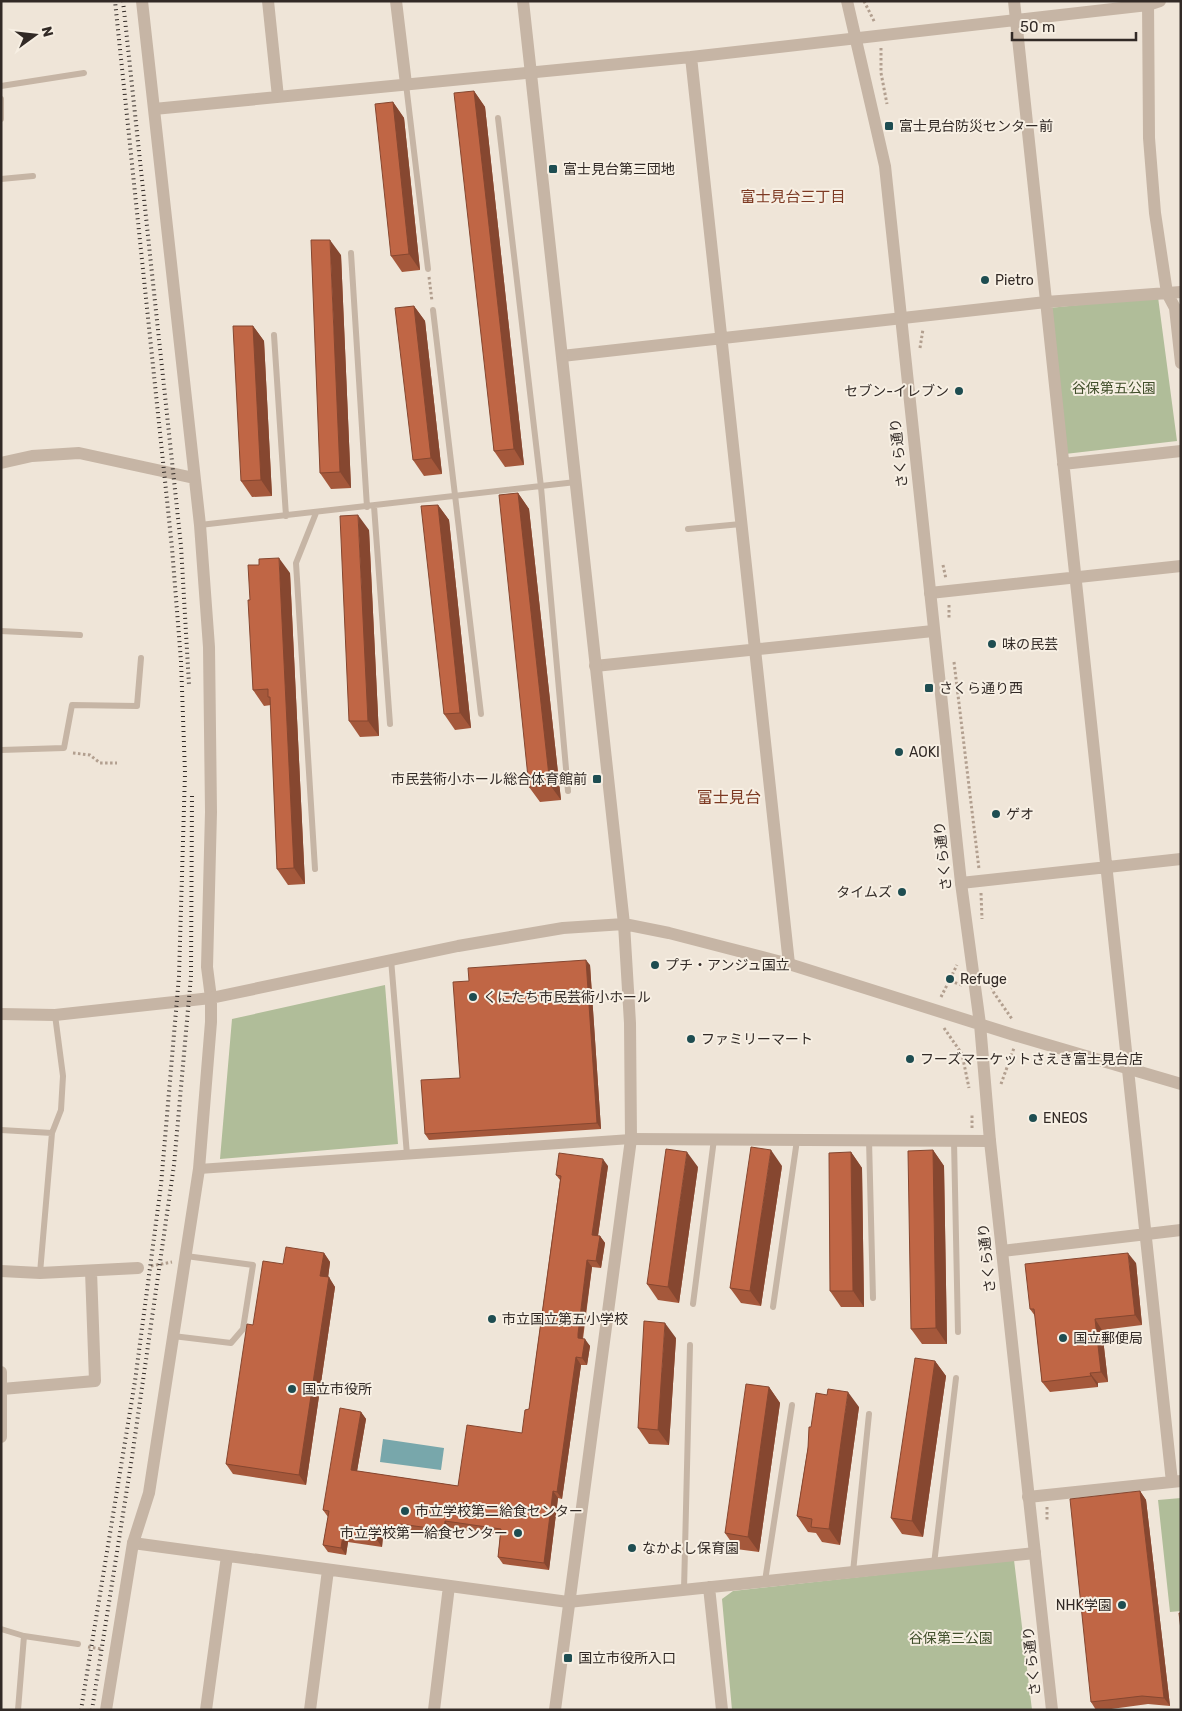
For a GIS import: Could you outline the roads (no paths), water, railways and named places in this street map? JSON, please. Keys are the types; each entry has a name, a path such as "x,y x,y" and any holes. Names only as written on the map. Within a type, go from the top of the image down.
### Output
{"street":[{"path":"106,1710 133,1543 149,1493 185,1258 198,1169 211,1022 211,998 207,967 211,812 209,647 200,525 142,1"},
{"path":"268,1 278,97"},
{"path":"396,1 406,84"},
{"path":"523,1 624,924 630,1023 631,1139 555,1710"},
{"name":"さくら通り","path":"847,1 857,38 884,166 961,883 980,1024 990,1141 1052,1710"},
{"path":"1014,1 1144,1234 1176,1481 1028,1497"},
{"path":"154,110 406,84 691,58 1152,2 1149,138 1156,214 1167,293 1175,308 1181,363"},
{"path":"691,58 789,964"},
{"path":"562,356 1046,302 1181,292"},
{"path":"1063,464 1181,450"},
{"path":"1,463 32,456 80,453 194,478"},
{"path":"930,594 1181,566"},
{"path":"596,666 933,631"},
{"path":"961,883 1181,859"},
{"path":"1,1014 55,1015 211,998 391,960 563,928 624,924 688,937 789,964 1181,1084"},
{"path":"198,1169 631,1139 990,1141"},
{"path":"1002,1251 1181,1230"},
{"path":"1,1272 40,1273 138,1268"},
{"path":"2,1388 95,1381 92,1271"},
{"path":"1,1372 1,1436"},
{"path":"133,1543 568,1602 1035,1553"},
{"path":"206,1710 227,1556"},
{"path":"310,1710 328,1570"},
{"path":"434,1710 449,1586"},
{"path":"709,1587 722,1710"}],"lane":[{"path":"1,86 84,73"},
{"path":"406,84 428,269"},
{"path":"1,99 1,119"},
{"path":"498,118 541,486 568,791"},
{"path":"1,179 32,176"},
{"path":"351,253 370,507 390,724"},
{"path":"433,310 481,714"},
{"path":"274,336 286,516"},
{"path":"200,525 456,498 576,482"},
{"path":"315,869 296,562 316,513"},
{"path":"688,529 742,524"},
{"path":"1,631 80,635"},
{"path":"1,750 64,748 72,705 137,706 141,658"},
{"path":"391,960 407,1155"},
{"path":"40,1273 52,1133 61,1110 63,1076 55,1015"},
{"path":"1,1130 52,1133"},
{"path":"693,1304 714,1139"},
{"path":"773,1307 797,1140"},
{"path":"869,1140 873,1298"},
{"path":"954,1141 958,1332"},
{"path":"173,1336 230,1343 244,1328 253,1265 185,1258"},
{"path":"684,1590 690,1345"},
{"path":"934,1564 956,1378"},
{"path":"765,1581 792,1405"},
{"path":"852,1572 869,1414"},
{"path":"1,1629 24,1636 78,1644"},
{"path":"18,1710 24,1636"}],"water":[{"path":"383,1439 444,1448 441,1470 380,1462"}],"railway":[{"path":"81,1710 135,1381 161,1185 179,976 185,773 181,661 172,548 115,1"},
{"path":"123,1 181,546 189,685"},
{"path":"92,1710 132,1457 174,1165 191,976 192,793"}],"place":[{"name":"富士見台防災センター前","path":"889,126"},
{"name":"富士見台第三団地","path":"553,169"},
{"name":"Pietro","path":"985,280"},
{"name":"セブン-イレブン","path":"959,391"},
{"name":"味の民芸","path":"992,644"},
{"name":"さくら通り西","path":"929,688"},
{"name":"AOKI","path":"899,752"},
{"name":"市民芸術小ホール総合体育館前","path":"597,779"},
{"name":"ゲオ","path":"996,814"},
{"name":"タイムズ","path":"902,892"},
{"name":"プチ・アンジュ国立","path":"655,965"},
{"name":"Refuge","path":"950,979"},
{"name":"くにたち市民芸術小ホール","path":"473,997"},
{"name":"ファミリーマート","path":"691,1039"},
{"name":"フーズマーケットさえき富士見台店","path":"910,1059"},
{"name":"ENEOS","path":"1033,1118"},
{"name":"市立国立第五小学校","path":"492,1319"},
{"name":"国立郵便局","path":"1063,1338"},
{"name":"国立市役所","path":"292,1389"},
{"name":"市立学校第二給食センター","path":"405,1511"},
{"name":"市立学校第一給食センター","path":"518,1533"},
{"name":"なかよし保育園","path":"632,1548"},
{"name":"NHK学園","path":"1122,1605"},
{"name":"国立市役所入口","path":"568,1658"}],"district":[{"name":"富士見台三丁目","path":"793,197"},
{"name":"富士見台","path":"729,797"}],"park label":[{"name":"谷保第五公園","path":"1114,388"},
{"name":"谷保第三公園","path":"951,1638"}]}
